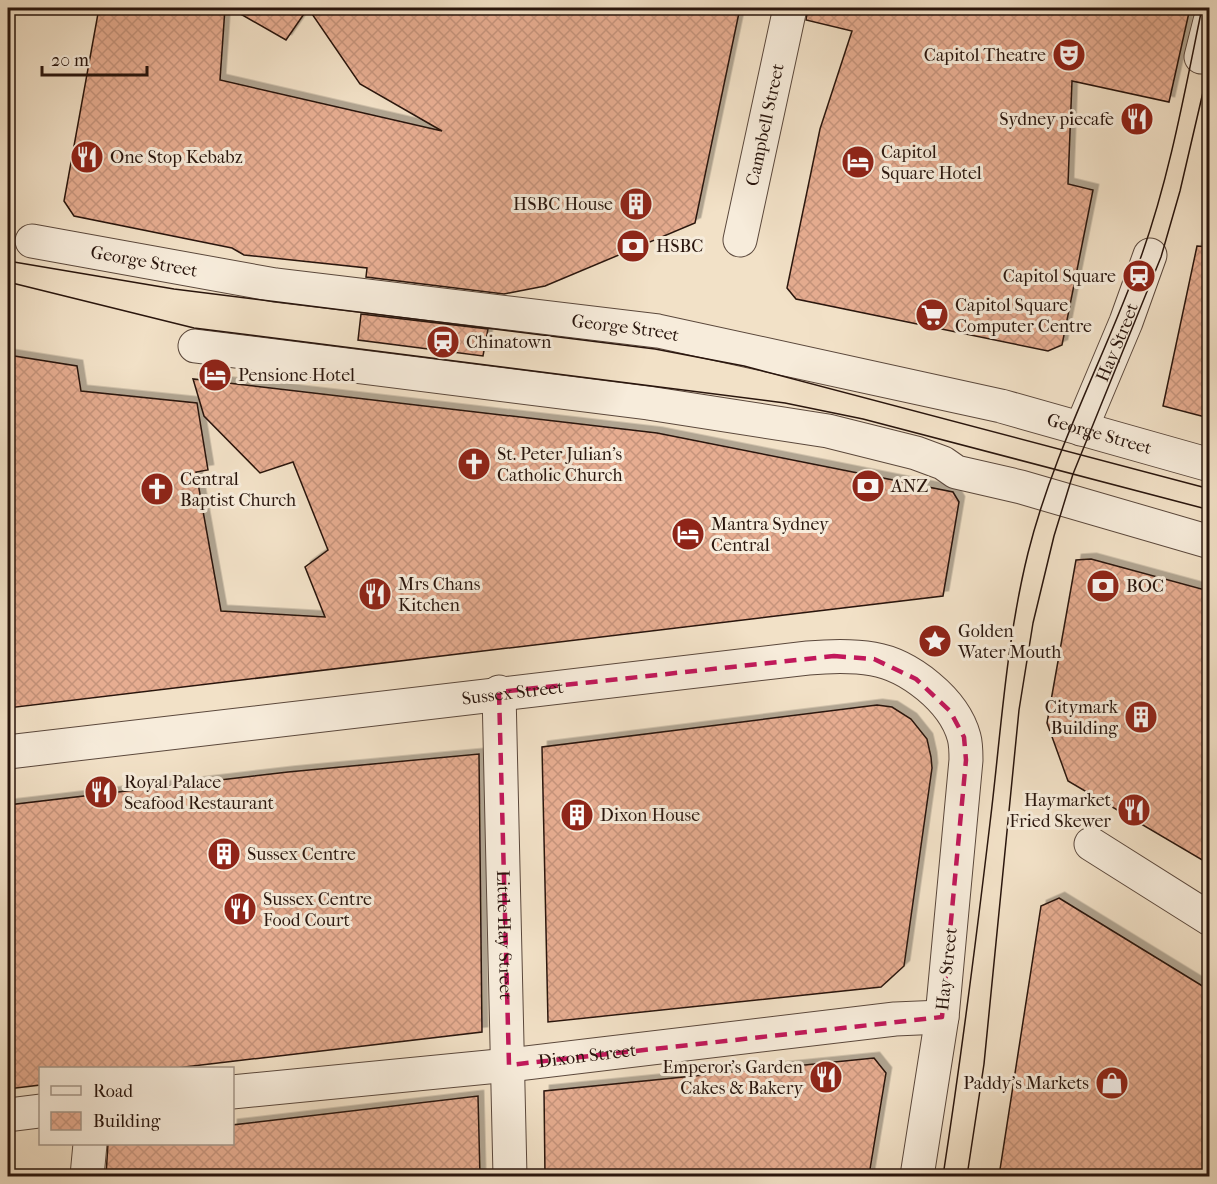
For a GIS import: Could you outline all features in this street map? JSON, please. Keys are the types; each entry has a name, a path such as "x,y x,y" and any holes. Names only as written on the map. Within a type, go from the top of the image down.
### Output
{"street":[{"name":"Campbell Street","path":"740,240 790,8"},
{"path":"1201,57 1209,21"},
{"name":"George Street","path":"32,241 275,285 658,331 1001,406 1209,465"},
{"name":"Hay Street","path":"1081,429 1126,322 1150,255"},
{"path":"195,346 648,404 828,431 916,453 943,463 956,472 1021,487 1209,542"},
{"name":"Sussex Street","path":"8,752 499,692 817,657 865,657 890,663 931,690 959,724 964,737 966,760"},
{"name":"Little Hay Street","path":"499,692 510,1176"},
{"name":"Hay Street","path":"917,1176 942,1017 966,760"},
{"path":"1091,844 1209,919"},
{"name":"Dixon Street","path":"234,1092 509,1065 896,1019 942,1017"},
{"path":"8,1114 39,1111"},
{"path":"87,1176 90,1145"}],"highlighted area":[{"path":"834,656 874,659 916,679 950,711 964,737 966,760 942,1017 509,1065 499,692"}],"building":[{"path":"99,8 225,8 220,80 442,131 360,84 308,8 740,8 695,223 545,286 504,294 366,277 367,268 244,255 232,248 74,216 64,201"},
{"path":"230,8 308,8 286,40"},
{"path":"808,8 1190,8 1169,102 1072,81 1068,184 1093,190 1062,345 1048,351 796,299 787,288 820,129 852,31 806,20"},
{"path":"1197,246 1209,247 1209,418 1163,406"},
{"path":"361,314 488,329 483,356 358,340"},
{"path":"8,355 77,366 81,391 197,403 208,470 196,472 221,611 325,617 305,567 328,550 293,462 260,473 204,416 193,379 657,433 953,492 959,502 943,596 8,708"},
{"name":"Citymark Building","path":"1091,559 1209,591 1209,864 1068,781 1047,723 1076,560"},
{"path":"877,705 892,707 911,719 927,739 931,757 932,768 904,966 881,987 548,1022 542,747"},
{"path":"479,754 482,1032 184,1067 39,1067 39,1085 8,1089 8,805 288,772"},
{"name":"Paddy's Markets","path":"1059,898 1209,990 1209,1176 999,1176 1041,906"},
{"path":"874,1058 886,1073 869,1175 545,1176 544,1091"},
{"path":"478,1096 480,1176 106,1176 108,1145 234,1145 234,1125"}],"tram line":[{"path":"943,1176 974,956 1009,654 1028,553 1039,514 1066,439 1128,292 1152,224 1176,132 1202,8"},
{"path":"967,1176 984,1064 1019,710 1033,623 1054,536 1073,474 1161,257 1180,191 1210,62"},
{"path":"8,261 174,289 655,349 744,366 1210,489"},
{"path":"8,282 194,328 785,403 863,419 1210,510"}],"place":[{"name":"Capitol Theatre","path":"1069,55"},
{"name":"Sydney piecafe","path":"1137,119"},
{"name":"One Stop Kebabz","path":"87,157"},
{"name":"Capitol Square Hotel","path":"858,162"},
{"name":"HSBC House","path":"636,204"},
{"name":"HSBC","path":"633,246"},
{"name":"Capitol Square","path":"1139,276"},
{"name":"Capitol Square Computer Centre","path":"932,315"},
{"name":"Chinatown","path":"443,342"},
{"name":"Pensione Hotel","path":"215,375"},
{"name":"St. Peter Julian's Catholic Church","path":"474,464"},
{"name":"ANZ","path":"868,486"},
{"name":"Central Baptist Church","path":"157,489"},
{"name":"Mantra Sydney Central","path":"688,534"},
{"name":"BOC","path":"1103,586"},
{"name":"Mrs Chans Kitchen","path":"375,594"},
{"name":"Golden Water Mouth","path":"935,641"},
{"name":"Citymark Building","path":"1141,717"},
{"name":"Royal Palace Seafood Restaurant","path":"101,792"},
{"name":"Haymarket Fried Skewer","path":"1134,810"},
{"name":"Dixon House","path":"577,815"},
{"name":"Sussex Centre","path":"224,854"},
{"name":"Sussex Centre Food Court","path":"240,909"},
{"name":"Emperor’s Garden Cakes & Bakery","path":"826,1077"},
{"name":"Paddy's Markets","path":"1112,1083"}]}
